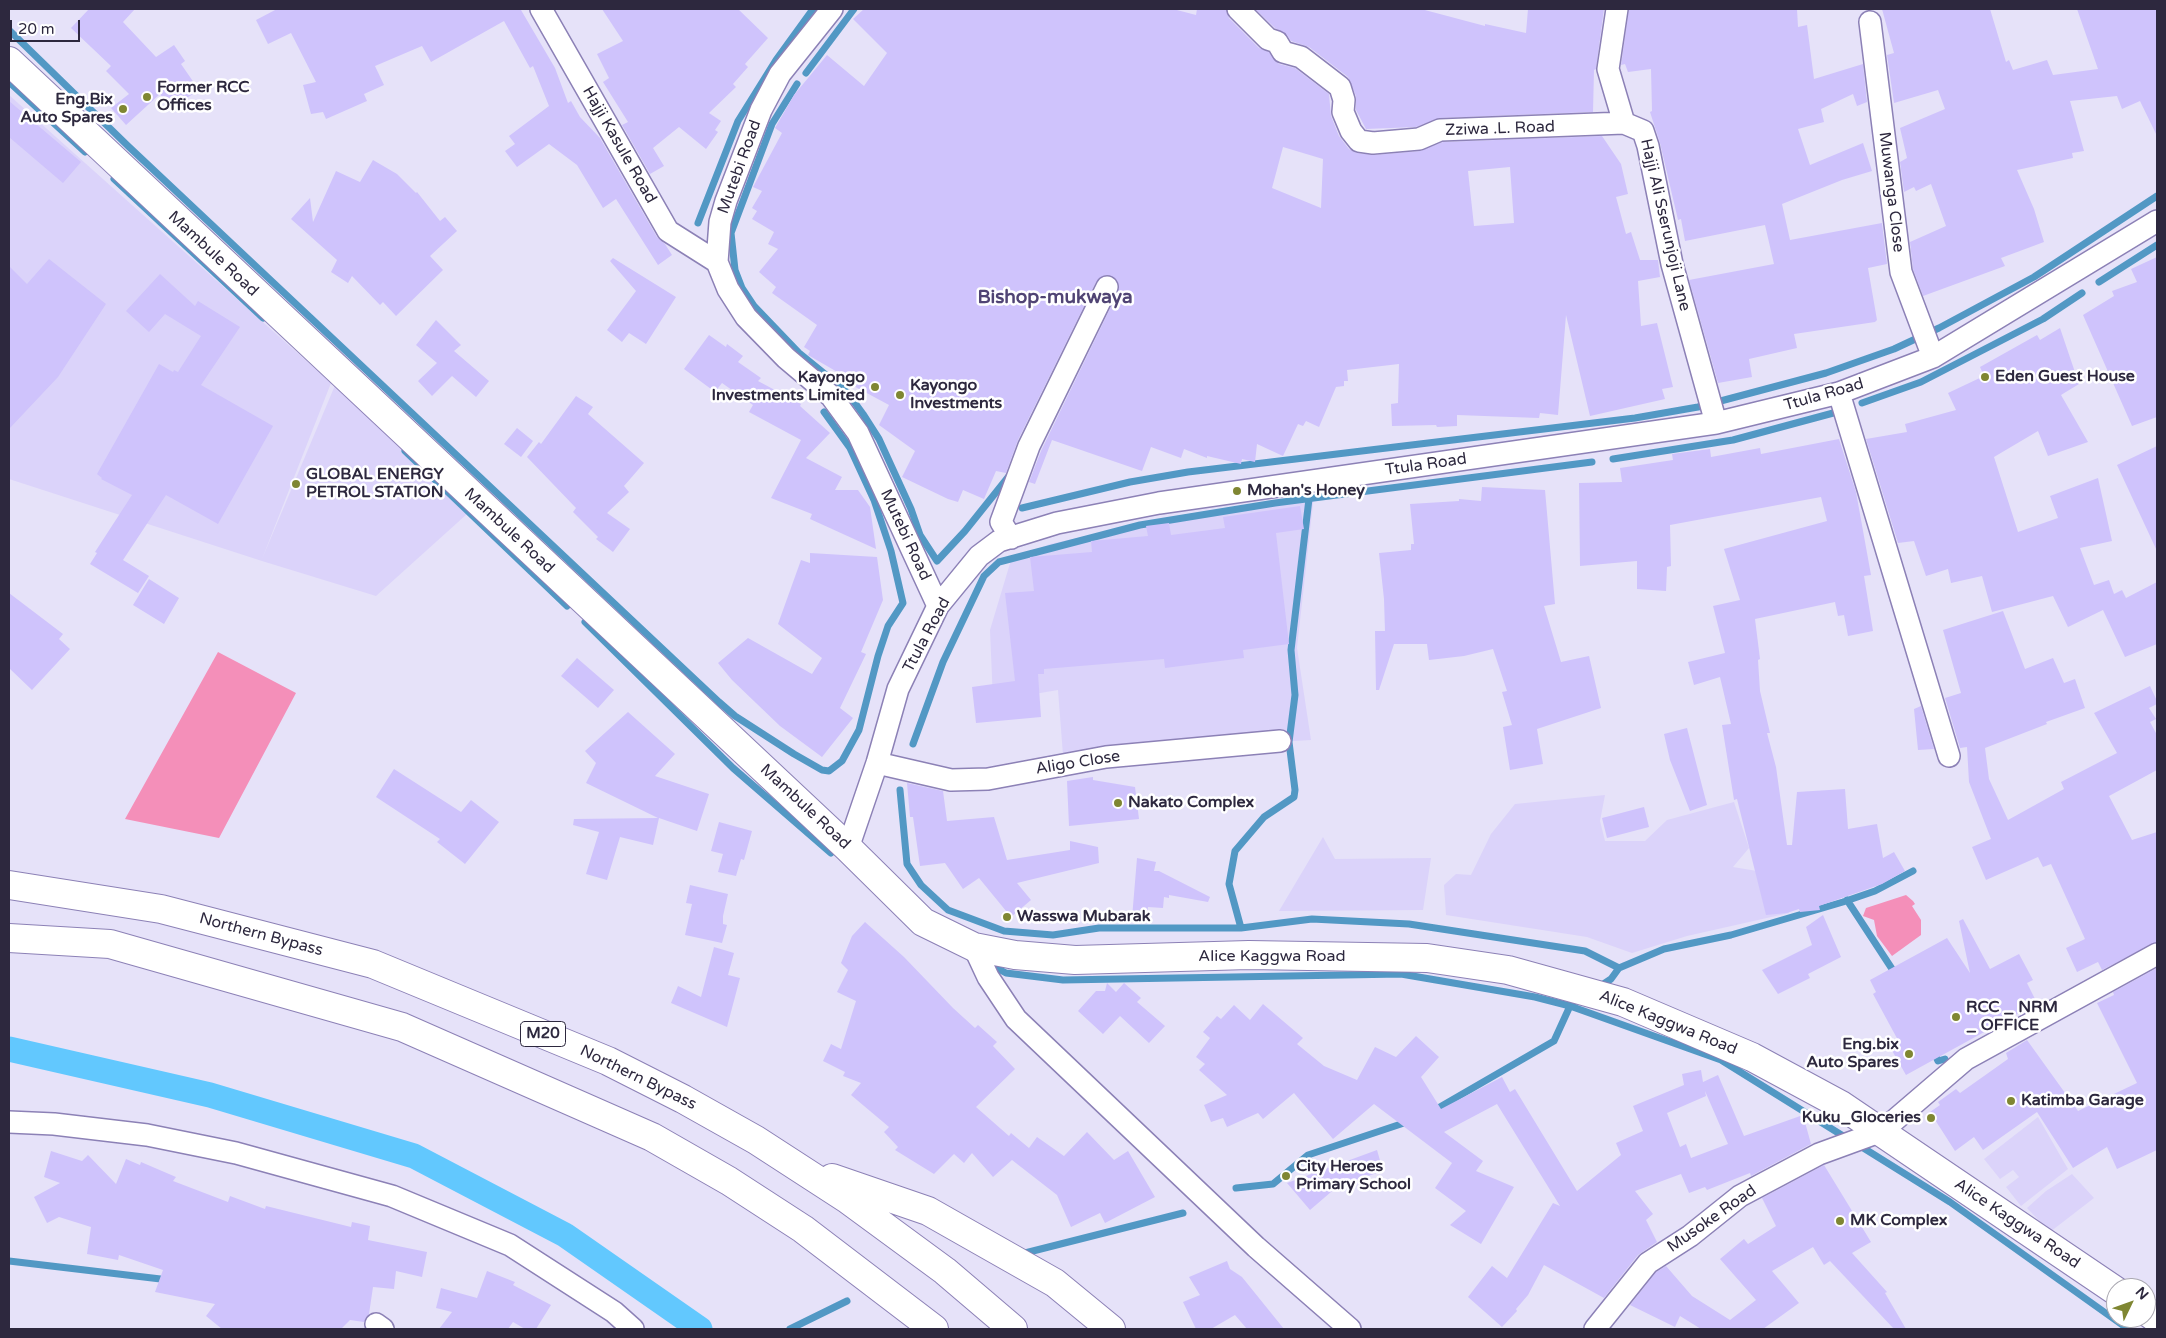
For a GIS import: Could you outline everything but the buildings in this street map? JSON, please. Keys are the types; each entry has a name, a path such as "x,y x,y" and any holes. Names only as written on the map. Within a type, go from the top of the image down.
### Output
{"main road":[{"name":"Mambule Road","path":"9,61 848,848 923,922 974,947"},
{"name":"Northern Bypass","path":"9,885 161,909 374,964 608,1061 683,1099 796,1165 912,1246 1013,1329"},
{"path":"9,938 110,944 402,1027 652,1137 729,1181 803,1229 934,1329"},
{"name":"Alice Kaggwa Road","path":"974,947 1015,955 1075,960 1249,955 1426,958 1508,970 1569,985 1623,1002 1752,1057 1841,1105 2106,1285"},
{"path":"796,1165 928,1211 1055,1283 1111,1329"},
{"path":"866,1276 916,1329"}],"street":[{"name":"Hajji Kasule Road","path":"541,9 668,231 717,262"},
{"name":"Mutebi Road","path":"832,9 780,74 761,110 726,201 720,222 717,262 728,288 746,317 786,358 831,396 858,433 938,606"},
{"name":"Zziwa .L. Road","path":"1238,9 1268,39 1278,42 1283,52 1300,57 1340,87 1344,100 1343,112 1351,130 1359,141 1373,143 1419,139 1440,130 1624,123"},
{"name":"Hajji Ali Sserunjoji Lane","path":"1617,9 1608,68 1624,123 1643,131 1648,146 1672,264 1716,423"},
{"name":"Muwanga Close","path":"1870,22 1901,272 1933,357"},
{"name":"Ttula Road","path":"848,848 877,763 898,689 938,606 979,556 999,541 1057,523 1159,503 1716,423 1840,393 1933,357 2157,221"},
{"path":"1011,538 1001,522 1028,446 1107,287"},
{"path":"1840,393 1949,756"},
{"name":"Aligo Close","path":"877,763 951,780 988,779 1106,757 1280,741"},
{"path":"974,947 988,977 1016,1018 1256,1247 1350,1329"},
{"path":"1882,1131 1966,1059 2157,954"},
{"path":"9,1122 54,1124 147,1135 236,1153 392,1196 510,1245 614,1312 633,1329"},
{"name":"Musoke Road","path":"1595,1329 1648,1262 1690,1236 1740,1196 1819,1154 1882,1131"}],"shaded area":[{"path":"9,95 331,383 262,559 336,383 467,514 376,596 9,479"},
{"path":"1314,495 1297,648 1311,740 1063,755 1058,690 993,701 990,630 1011,560 1050,544 1182,515"},
{"path":"218,652 296,693 219,838 125,819"},
{"path":"1605,795 1600,821 1605,841 1645,841 1667,820 1734,802 1749,848 1733,867 1781,875 1789,913 1687,936 1632,953 1587,937 1446,915 1444,885 1456,874 1471,875 1491,834 1515,804"},
{"path":"1323,837 1335,859 1431,858 1423,910 1279,911"},
{"path":"1906,895 1915,904 1912,906 1921,920 1921,935 1892,956 1877,936 1874,920 1863,916 1866,908"},
{"path":"2038,1117 2068,1169 2021,1206 2006,1187 2019,1177 2013,1170 2000,1179 1984,1159"},
{"path":"2072,1174 2094,1198 2050,1232 2027,1208 2046,1191"}],"waterway":[{"path":"698,223 738,121 776,60 813,9"},
{"path":"806,73 854,9"},
{"path":"9,30 128,146 719,702 735,716 794,754 822,770 829,771 842,761 859,730 878,656 888,626 903,603 891,551 874,500 850,448 824,412"},
{"path":"9,82 85,152"},
{"path":"797,84 772,124 731,233 735,270 742,288 754,306 799,353 847,392 863,414 879,439 911,509 920,535 937,561 965,531 1009,476"},
{"path":"114,179 263,318"},
{"path":"1022,508 1130,482 1188,472 1635,418 1698,407 1826,373 1894,349 1939,328 2034,277 2157,196"},
{"path":"2099,282 2157,245"},
{"path":"1862,403 1921,382 2043,319 2082,293"},
{"path":"1613,459 1733,440 1837,412"},
{"path":"405,451 567,606"},
{"path":"913,744 943,662 984,576 999,562 1140,525 1275,503 1592,462"},
{"path":"1241,928 1229,884 1235,851 1264,817 1294,797 1295,790 1289,742 1295,695 1291,650 1309,499"},
{"path":"585,622 733,768 831,853"},
{"path":"900,790 907,864 921,885 948,910 1004,931 1053,935 1099,928 1241,928 1312,919 1409,924 1585,951 1619,968"},
{"path":"1599,987 1611,979 1619,968 1664,949 1731,935 1843,902 1875,891 1913,871"},
{"path":"1847,900 1896,975"},
{"path":"989,964 1006,973 1063,980 1401,974 1535,997 1570,1006 1721,1060 1848,1139"},
{"path":"1433,1111 1554,1041 1570,1006 1573,1004"},
{"path":"9,1049 210,1095 414,1156 565,1235 700,1329"},
{"path":"1933,1050 1938,1061 1945,1059"},
{"path":"1236,1188 1273,1184 1308,1155 1410,1121"},
{"path":"1857,1144 1950,1202 2128,1329"},
{"path":"1021,1254 1183,1213"},
{"path":"9,1261 169,1280"},
{"path":"790,1329 847,1301"}],"place":[{"name":"Former RCC Offices","path":"147,97"},
{"name":"Eng.Bix Auto Spares","path":"123,109"},
{"name":"Eden Guest House","path":"1985,377"},
{"name":"Kayongo Investments Limited","path":"875,387"},
{"name":"Kayongo Investments","path":"900,395"},
{"name":"GLOBAL ENERGY PETROL STATION","path":"296,484"},
{"name":"Mohan's Honey","path":"1237,491"},
{"name":"Nakato Complex","path":"1118,803"},
{"name":"Wasswa Mubarak","path":"1007,917"},
{"name":"RCC _ NRM _ OFFICE","path":"1956,1017"},
{"name":"Eng.bix Auto Spares","path":"1909,1054"},
{"name":"Katimba Garage","path":"2011,1101"},
{"name":"Kuku_Gloceries","path":"1931,1118"},
{"name":"City Heroes Primary School","path":"1286,1176"},
{"name":"MK Complex","path":"1840,1221"}],"district":[{"name":"Bishop-mukwaya","path":"1055,298"}]}
